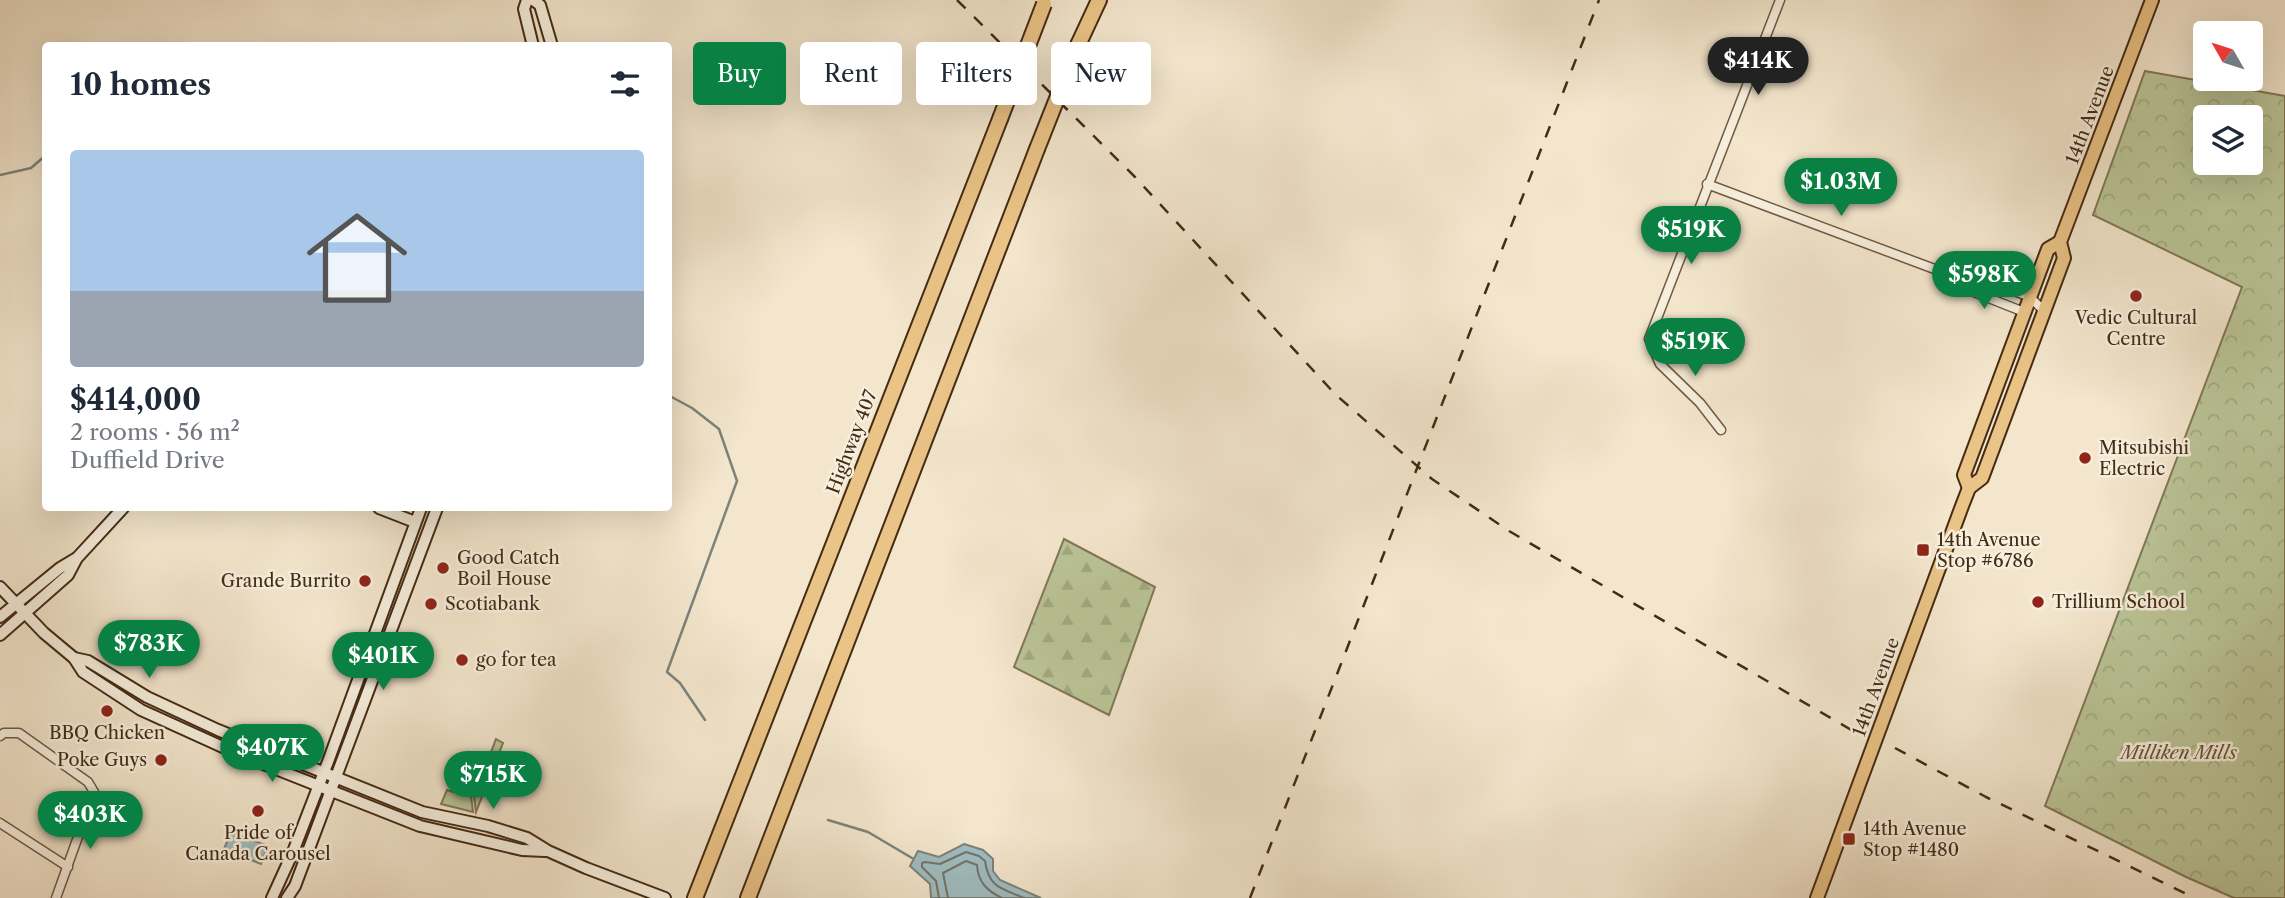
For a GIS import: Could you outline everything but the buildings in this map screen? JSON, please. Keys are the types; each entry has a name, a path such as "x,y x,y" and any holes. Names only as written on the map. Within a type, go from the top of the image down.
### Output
{"highway":[{"path":"749,898 1037,149 1097,0"},
{"name":"Highway 407","path":"692,898 711,856 1045,1"}],"main road":[{"path":"527,0 524,9 532,42"},
{"path":"533,0 540,5 551,42"},
{"name":"14th Avenue","path":"1818,898 1969,488 1982,478 2064,258 2060,242 2152,0"},
{"name":"14th Avenue","path":"1969,488 1964,475 2024,312 2048,249 2060,242"},
{"path":"0,635 68,575 77,558 120,511"},
{"path":"387,511 415,522"},
{"path":"272,898 318,786 420,511"},
{"path":"288,898 295,886 436,511"},
{"path":"0,617 60,568 77,558"},
{"path":"0,587 74,658 83,672 141,710 330,792 420,826 522,850 548,851"},
{"path":"74,658 88,660 147,697 200,723 422,812 488,826 527,838 586,868 665,898"}],"street":[{"path":"1721,430 1700,403 1660,364 1648,339 1780,0"},
{"path":"1707,184 1964,280 1976,293 2024,312"},
{"path":"1964,280 1980,278 2030,297 2044,311"},
{"path":"415,522 429,527"},
{"path":"0,736 4,733 19,733 88,782 94,792 56,898"},
{"path":"0,823 68,867"}],"green space":[{"name":"Milliken Mills","path":"2145,71 2193,80 2193,91 2257,91 2285,96 2285,898 2234,898 2186,877 2045,806 2242,287 2093,215"},
{"path":"1064,539 1155,587 1109,715 1014,667"},
{"path":"496,739 503,743 476,812 474,797"},
{"path":"459,776 469,780 473,812 441,804 447,790 453,792"}],"water":[{"path":"231,832 268,846 261,864 224,849"},
{"path":"964,844 983,850 993,859 993,871 1000,880 1041,898 931,898 930,884 910,866 918,851 939,857"}],"waterway":[{"path":"0,175 31,168 42,158"},
{"path":"672,397 692,408 719,429 737,481 667,672 680,683 705,720"},
{"path":"828,820 868,832 912,858"}],"railway":[{"path":"957,0 1135,177 1335,394 1432,479 1509,531 1860,735"},
{"path":"1250,898 1599,0"},
{"path":"1895,748 1986,797 2195,898"}],"place":[{"name":"Vedic Cultural Centre","path":"2136,296"},
{"name":"Mitsubishi Electric","path":"2085,458"},
{"name":"14th Avenue Stop #6786","path":"1923,550"},
{"name":"Good Catch Boil House","path":"443,568"},
{"name":"Grande Burrito","path":"365,581"},
{"name":"Trillium School","path":"2038,602"},
{"name":"Scotiabank","path":"431,604"},
{"name":"go for tea","path":"462,660"},
{"name":"BBQ Chicken","path":"107,711"},
{"name":"Poke Guys","path":"161,760"},
{"name":"Pride of Canada Carousel","path":"258,811"},
{"name":"14th Avenue Stop #1480","path":"1849,839"}]}
